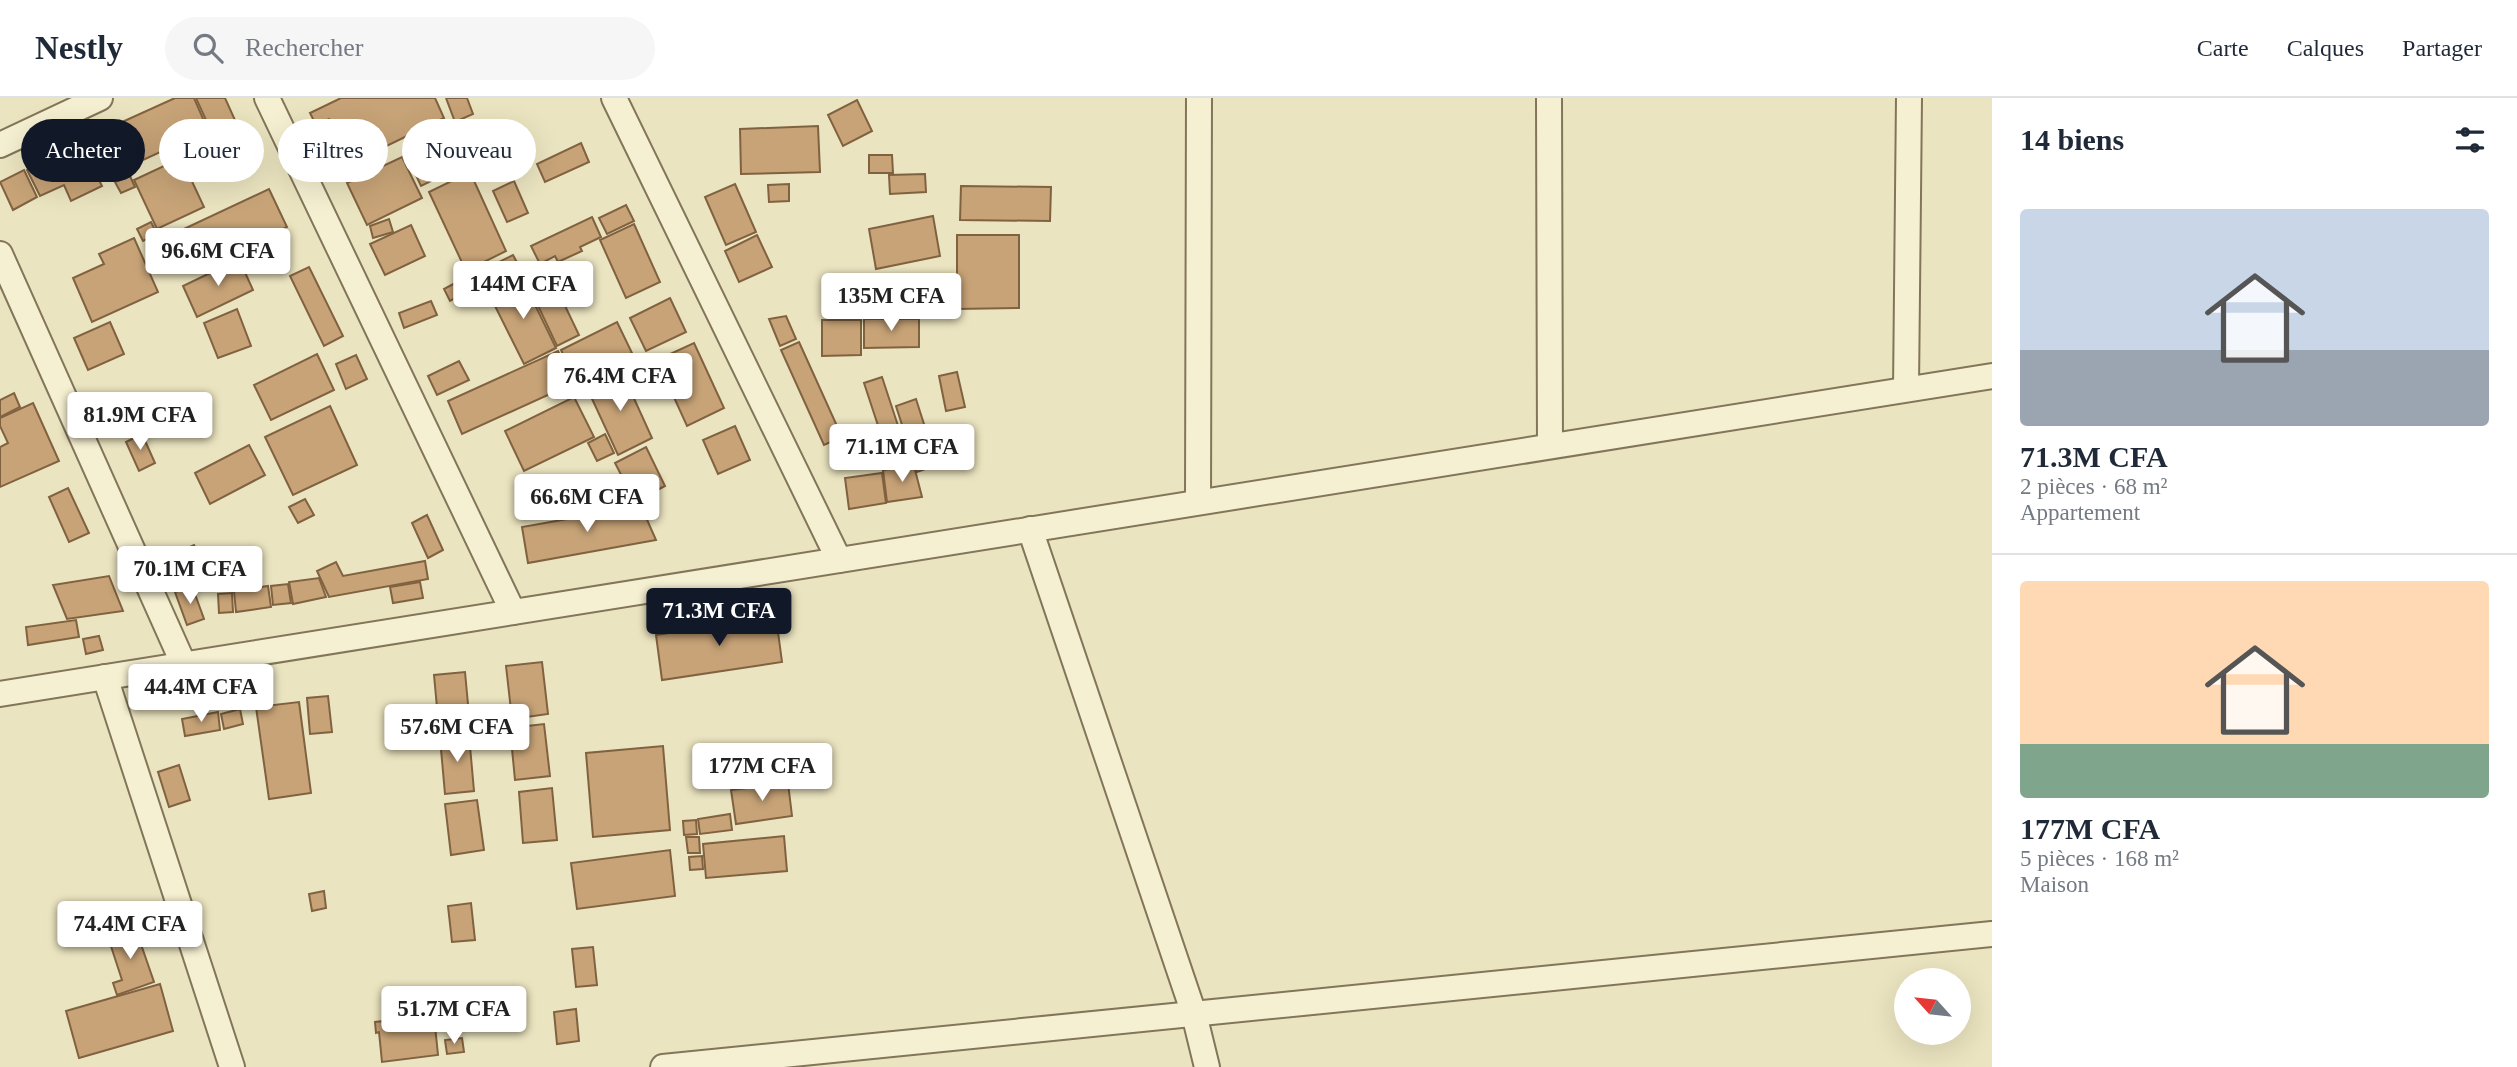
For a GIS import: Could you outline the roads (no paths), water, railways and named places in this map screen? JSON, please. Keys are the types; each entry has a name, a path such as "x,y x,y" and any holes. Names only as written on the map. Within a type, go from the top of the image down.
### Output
{"street":[{"path":"0,145 100,98"},
{"path":"267,98 513,612"},
{"path":"614,98 839,559"},
{"path":"1198,502 1199,98"},
{"path":"1549,98 1550,446"},
{"path":"1906,389 1909,98"},
{"path":"0,254 184,664"},
{"path":"0,694 1992,376"},
{"path":"1030,529 1194,1014 1207,1067"},
{"path":"105,677 232,1067"},
{"path":"663,1067 1992,934"}]}
